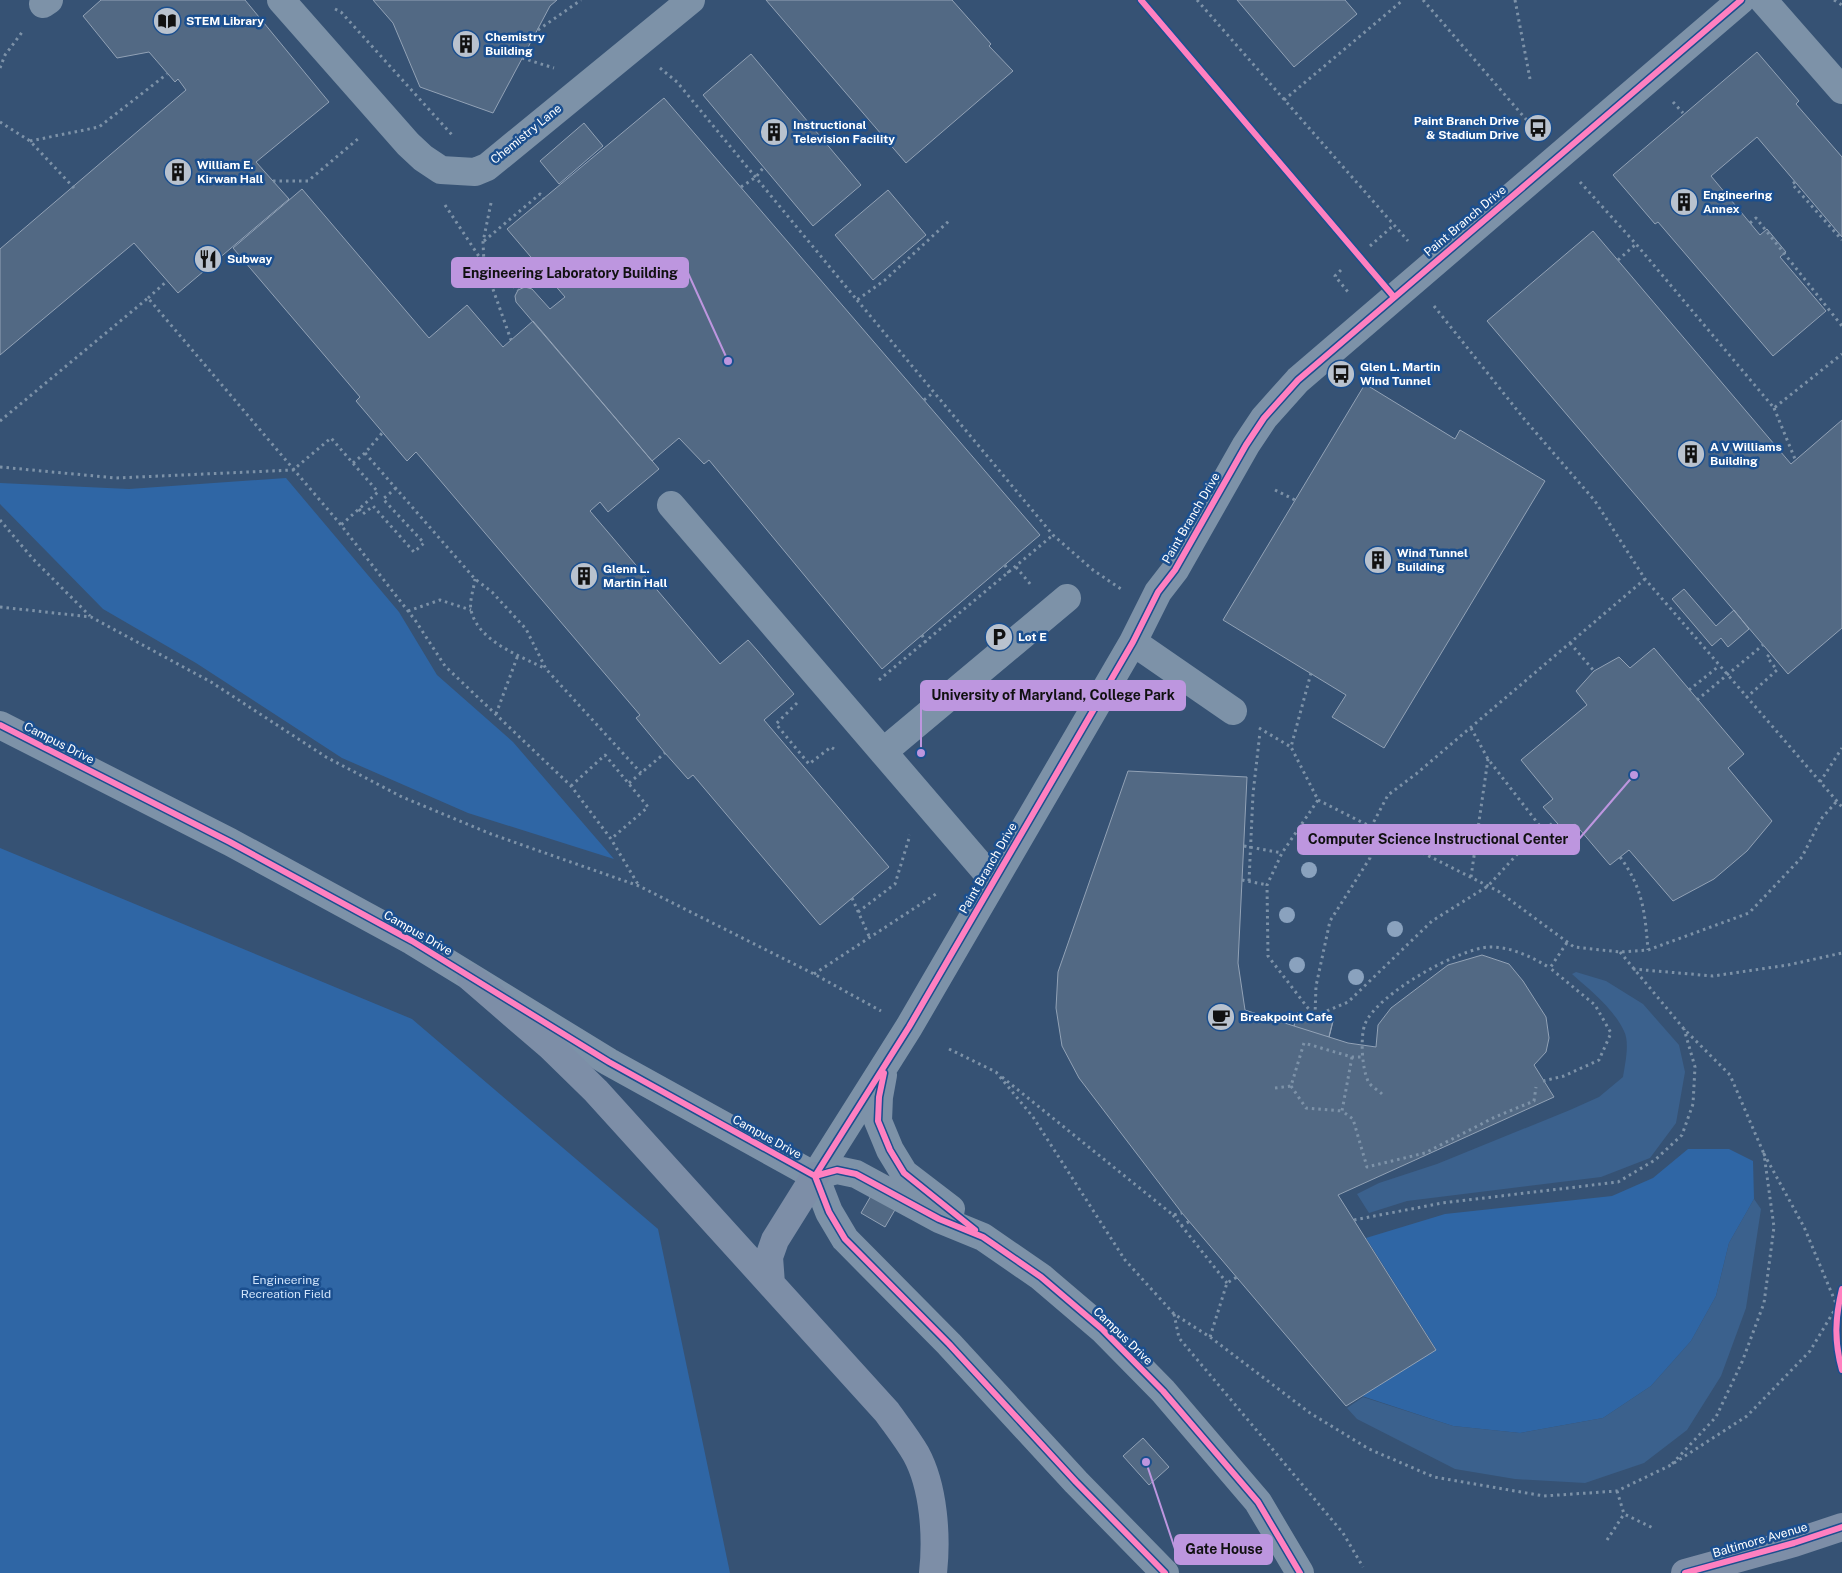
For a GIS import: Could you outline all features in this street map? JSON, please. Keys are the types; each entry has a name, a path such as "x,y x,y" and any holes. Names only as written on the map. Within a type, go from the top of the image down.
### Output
{"main road":[{"path":"471,978 551,1047 596,1091 887,1412 917,1455 931,1502 936,1544 933,1573"},
{"path":"771,1284 768,1258 775,1240 815,1176"},
{"name":"Baltimore Avenue","path":"1685,1573 1794,1543 1842,1527"}],"street":[{"name":"Chemistry Lane","path":"281,0 408,144 441,170 462,173 475,172 487,166 691,0"},
{"name":"Paint Branch Drive","path":"815,1176 910,1027 993,880 1133,642 1158,592 1174,570 1246,445 1283,394 1741,0"},
{"path":"1763,0 1842,90"},
{"path":"671,505 993,880"},
{"path":"882,752 1067,598"},
{"path":"1133,642 1233,710"},
{"name":"Campus Drive","path":"0,725 230,842 412,941 609,1062 815,1176 836,1170 856,1174 939,1219 983,1236 1041,1277 1102,1329 1163,1391 1258,1502 1300,1573"},
{"path":"886,1064 879,1097 878,1121 890,1150 904,1173 983,1236"},
{"path":"815,1176 829,1212 845,1239 948,1344 1165,1573"}],"path":[{"path":"538,30 581,0"},
{"path":"1197,0 1412,245"},
{"path":"1284,100 1403,0"},
{"path":"1423,0 1508,98"},
{"path":"1515,0 1530,79"},
{"path":"1834,0 1842,5"},
{"path":"0,68 5,54 46,2"},
{"path":"333,8 341,12 456,138"},
{"path":"522,58 556,69"},
{"path":"657,65 677,82 1053,535 1093,570 1121,589"},
{"path":"30,141 99,127 167,74"},
{"path":"1669,98 1683,113"},
{"path":"0,122 30,141 74,188"},
{"path":"273,181 308,181 360,138"},
{"path":"741,187 756,177 763,168"},
{"path":"1576,178 1636,244 1774,408 1795,459"},
{"path":"1795,182 1792,184 1842,240"},
{"path":"483,242 540,194 544,199"},
{"path":"441,199 484,264 511,340"},
{"path":"492,200 483,242 484,264 518,290"},
{"path":"1750,223 1756,218 1842,326"},
{"path":"857,300 885,280 950,220"},
{"path":"1370,246 1394,225"},
{"path":"1618,260 1636,244"},
{"path":"1341,270 1334,276 1350,295"},
{"path":"0,422 167,281"},
{"path":"148,298 340,525 408,611 445,666 571,786 610,839 639,886"},
{"path":"1429,300 1525,420 1595,501 1645,579 1842,807"},
{"path":"1774,408 1842,354"},
{"path":"924,400 934,392"},
{"path":"353,463 365,453 383,432"},
{"path":"0,467 116,478 293,470 331,438 378,492 340,525"},
{"path":"365,453 475,579 492,592 526,629 546,669 641,773"},
{"path":"359,509 363,514 373,506 414,552 424,544 383,499 396,488"},
{"path":"1275,490 1295,500"},
{"path":"0,520 33,559 91,617 211,682 326,757 402,798 492,834 639,886 814,974 885,1013"},
{"path":"879,680 926,643 1053,535"},
{"path":"1005,565 1009,573"},
{"path":"1016,567 1023,575"},
{"path":"475,579 471,610 482,632 518,655 546,669"},
{"path":"1315,1016 1316,986 1330,921 1370,858 1371,827 1388,794 1416,774 1645,579"},
{"path":"408,611 440,600 471,610"},
{"path":"0,607 91,617"},
{"path":"922,636 926,643"},
{"path":"1570,643 1594,671"},
{"path":"1698,700 1763,645"},
{"path":"1746,698 1777,670 1766,657 1770,654"},
{"path":"496,714 518,655"},
{"path":"1689,690 1719,666"},
{"path":"1311,673 1291,747 1318,800 1498,891 1574,947 1620,952 1648,950 1749,913 1802,857 1821,819 1837,801"},
{"path":"800,700 776,724 809,764 831,747 840,752"},
{"path":"1470,728 1488,759 1542,830"},
{"path":"1249,881 1254,787 1260,729"},
{"path":"1820,782 1842,748"},
{"path":"629,783 665,754"},
{"path":"571,786 606,755 648,807 610,839"},
{"path":"1471,877 1488,759"},
{"path":"1315,1016 1268,956 1267,885 1282,854 1318,800"},
{"path":"1315,1016 1348,1002 1432,921 1488,886 1542,830 1555,821"},
{"path":"858,912 895,884 910,834"},
{"path":"1244,846 1282,854"},
{"path":"1620,857 1633,874 1644,902 1648,950"},
{"path":"1242,880 1267,885"},
{"path":"814,974 869,936 936,894"},
{"path":"852,898 869,936"},
{"path":"1550,968 1568,941"},
{"path":"1382,1094 1368,1082 1363,1057 1365,1024 1374,1011 1416,977 1455,959 1489,947 1525,953 1550,968 1595,1005 1610,1033 1599,1060 1564,1076 1543,1081"},
{"path":"1620,952 1684,1029 1730,1075 1764,1154 1804,1227 1838,1306"},
{"path":"1633,969 1713,976 1788,965 1842,953"},
{"path":"1354,1220 1442,1203 1618,1182 1656,1160 1682,1135 1693,1104 1695,1067 1684,1029"},
{"path":"1363,1057 1352,1057 1304,1043 1292,1086 1306,1108 1342,1111 1353,1120 1367,1166 1425,1153 1494,1117 1534,1101 1536,1087"},
{"path":"949,1049 996,1072 1173,1214 1227,1284"},
{"path":"1342,1111 1352,1057"},
{"path":"996,1072 1033,1117 1125,1260 1174,1314 1210,1337 1310,1413 1369,1449 1434,1477 1544,1496 1617,1491 1670,1465 1747,1416 1810,1351 1838,1306"},
{"path":"1275,1088 1292,1086"},
{"path":"1670,1465 1716,1417 1742,1362 1764,1302 1774,1227 1764,1154"},
{"path":"1173,1214 1182,1213"},
{"path":"1181,1226 1190,1221"},
{"path":"1210,1337 1227,1284 1237,1277"},
{"path":"1835,1320 1840,1298"},
{"path":"1174,1314 1178,1338 1343,1533 1363,1566"},
{"path":"1617,1491 1624,1514 1655,1529"},
{"path":"1607,1540 1624,1514"}],"green space":[{"path":"286,478 399,612 437,675 513,742 614,859 468,813 342,758 196,663 103,609 0,504 0,483 129,489"},
{"name":"Engineering Recreation Field","path":"0,848 412,1019 658,1229 730,1573 0,1573"},
{"path":"1688,1149 1729,1149 1753,1161 1754,1199 1729,1243 1716,1296 1691,1341 1651,1386 1603,1418 1520,1433 1453,1426 1362,1396 1436,1349 1366,1238 1445,1214 1612,1196 1653,1178"}],"shaded area":[{"path":"1576,972 1606,981 1643,1004 1679,1045 1685,1072 1676,1123 1650,1158 1601,1177 1407,1201 1369,1213 1357,1194 1379,1183 1437,1164 1570,1110 1599,1097 1623,1077 1627,1047 1624,1031 1607,1007 1572,974"},
{"path":"1754,1199 1761,1209 1746,1308 1721,1376 1687,1430 1644,1463 1585,1483 1515,1479 1455,1469 1357,1419 1347,1408 1363,1397 1453,1426 1520,1433 1603,1418 1651,1386 1691,1341 1716,1296 1729,1243"}],"building":[{"name":"William E. Kirwan Hall","path":"101,0 245,0 329,102 256,162 289,199 178,293 134,243 0,355 0,249 186,90 178,79 175,82 149,52 117,58 83,16"},
{"name":"Chemistry Building","path":"373,0 557,0 550,6 493,113 420,87 393,23"},
{"path":"766,0 952,0 991,44 989,46 1013,71 906,163"},
{"path":"1237,0 1345,0 1357,14 1294,67"},
{"name":"Engineering Annex","path":"1757,52 1799,101 1796,104 1842,157 1842,237 1757,137 1711,176 1760,235 1767,229 1786,252 1780,257 1826,311 1773,356 1658,222 1655,224 1613,175"},
{"name":"Instructional Television Facility","path":"751,54 861,185 813,226 703,95"},
{"path":"664,98 1040,535 882,669 709,460 704,464 679,438 652,461 516,302 515,296 518,290 525,287 532,289 550,309 565,297 507,229"},
{"path":"584,123 603,146 559,184 540,161"},
{"name":"Glenn L. Martin Hall","path":"302,189 429,338 467,305 503,347 533,321 659,469 608,512 600,502 590,511 720,664 748,640 794,694 764,720 889,867 820,925 693,775 688,779 665,753 636,718 640,715 416,452 407,461 356,401 360,397 233,248"},
{"path":"888,190 926,235 873,280 835,235"},
{"name":"A V Williams Building","path":"1593,231 1791,464 1842,420 1842,628 1788,674 1487,321"},
{"name":"Wind Tunnel Building","path":"1365,384 1455,439 1460,430 1545,481 1384,748 1332,717 1346,695 1223,620"},
{"path":"1684,589 1716,626 1734,610 1749,629 1728,647 1721,638 1712,646 1672,599"},
{"path":"1654,648 1744,754 1728,768 1772,821 1747,851 1714,879 1673,901 1629,850 1610,865 1575,824 1565,832 1543,807 1553,799 1521,760 1587,705 1576,691 1594,671 1619,657 1630,668"},
{"path":"1128,771 1247,777 1238,963 1245,1010 1294,1026 1297,1013 1333,1021 1329,1037 1348,1043 1376,1047 1378,1025 1391,1008 1448,965 1482,955 1509,964 1523,981 1546,1017 1549,1038 1546,1052 1534,1065 1554,1097 1338,1195 1436,1350 1346,1406 1182,1213 1079,1078 1062,1046 1056,1008 1058,972"},
{"path":"1297,1013 1333,1021 1329,1037 1294,1026"},
{"path":"872,1194 896,1208 885,1227 861,1213"},
{"path":"1143,1438 1169,1467 1149,1485 1123,1456"}],"cycle path":[{"path":"1141,0 1394,297"},
{"path":"815,1176 909,1027 1133,642 1158,592 1175,570 1246,445 1264,418 1298,380 1741,0"},
{"path":"0,725 230,842 412,941 609,1062 815,1176 829,1212 845,1239 949,1344 1076,1482 1165,1573"},
{"path":"884,1073 879,1097 878,1121 890,1150 904,1173 975,1230"},
{"path":"815,1176 837,1170 856,1174 939,1219 983,1237 1041,1277 1102,1329 1163,1391 1258,1502 1300,1573"},
{"path":"1842,1289 1836,1330 1842,1370"},
{"path":"1685,1573 1794,1543 1842,1527"}],"place":[{"name":"STEM Library","path":"167,21"},
{"name":"Chemistry Building","path":"466,44"},
{"name":"Paint Branch Drive & Stadium Drive","path":"1538,128"},
{"name":"Instructional Television Facility","path":"774,132"},
{"name":"William E. Kirwan Hall","path":"178,172"},
{"name":"Engineering Annex","path":"1684,202"},
{"name":"Subway","path":"208,259"},
{"name":"Engineering Laboratory Building","path":"728,361"},
{"name":"Glen L. Martin Wind Tunnel","path":"1341,374"},
{"name":"A V Williams Building","path":"1691,454"},
{"name":"Wind Tunnel Building","path":"1378,560"},
{"name":"Glenn L. Martin Hall","path":"584,576"},
{"name":"Lot E","path":"999,637"},
{"name":"University of Maryland, College Park","path":"921,753"},
{"name":"Computer Science Instructional Center","path":"1634,775"},
{"name":"Breakpoint Cafe","path":"1221,1017"},
{"name":"Gate House","path":"1146,1462"}]}
